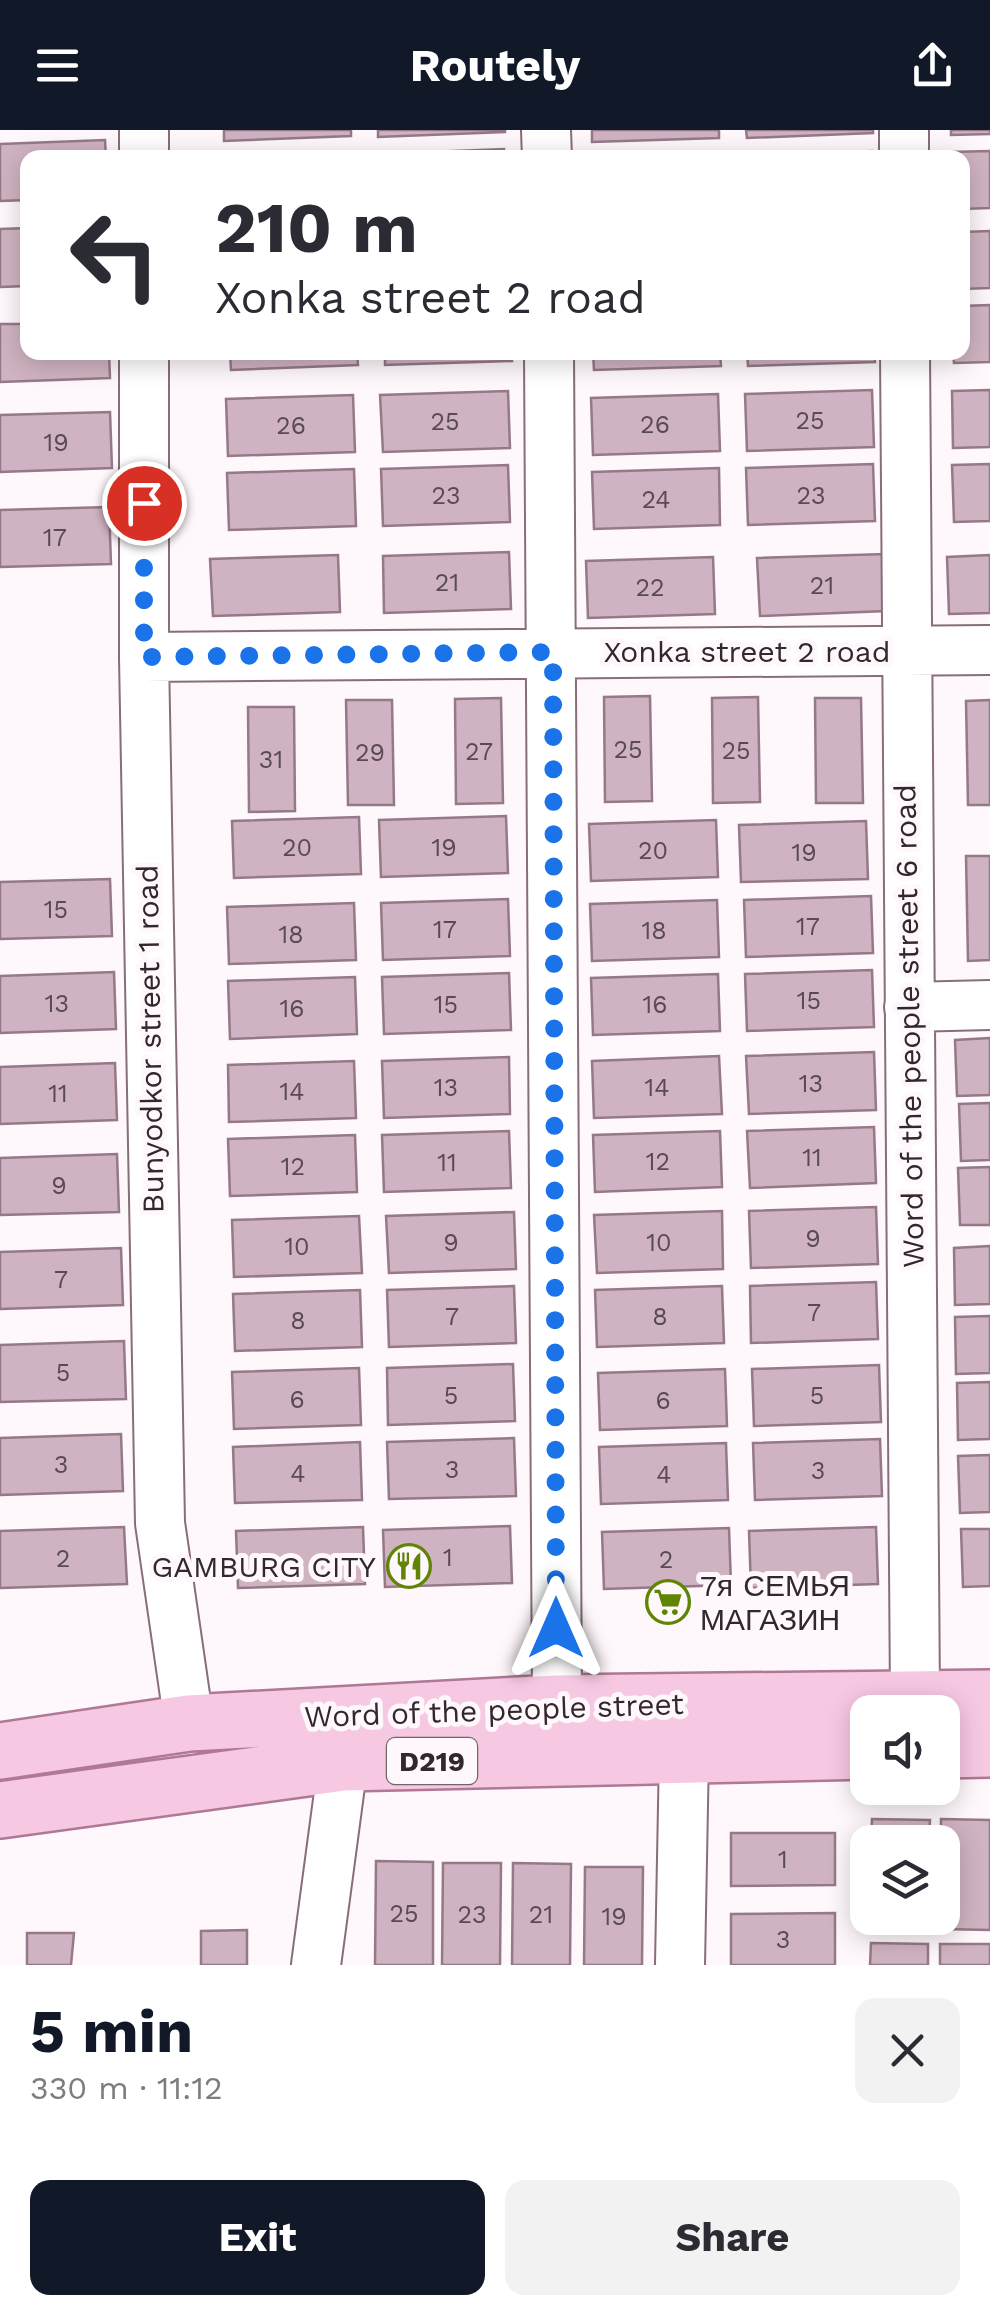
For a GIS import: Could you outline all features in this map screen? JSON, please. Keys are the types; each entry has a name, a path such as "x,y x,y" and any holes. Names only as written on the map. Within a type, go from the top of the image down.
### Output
{"main road":[{"name":"Word of the people street","path":"960,1698 990,1698"},
{"name":"Word of the people street","path":"0,1810 261,1746 556,1703 850,1700"},
{"name":"Word of the people street","path":"0,1751 189,1723 261,1746 343,1763 850,1751"},
{"path":"960,1750 990,1749"}],"street":[{"name":"Bunyodkor street 1 road","path":"144,360 144,657 160,1523 189,1723"},
{"path":"549,360 556,1703"},
{"name":"Word of the people street 6 road","path":"904,360 915,1695"},
{"name":"Xonka street 2 road","path":"144,657 990,650"},
{"path":"909,1007 990,1005"},
{"path":"680,1965 684,1754"},
{"path":"316,1965 343,1763"}],"building":[{"path":"224,130 351,130 351,136 224,141"},
{"path":"378,130 505,130 505,132 378,137"},
{"path":"592,130 719,130 719,138 592,142"},
{"path":"746,130 873,130 873,133 747,138"},
{"path":"951,130 990,130 990,134 951,135"},
{"path":"105,140 106,150 20,150 20,200 0,201 0,144"},
{"path":"990,151 990,208 970,209 970,152"},
{"path":"20,228 20,286 0,287 0,229"},
{"path":"990,231 990,288 970,289 970,232"},
{"path":"990,305 990,362 954,363 970,360 970,306"},
{"path":"0,324 20,324 20,360 109,360 110,378 0,382"},
{"path":"230,360 358,360 358,365 231,370"},
{"path":"385,360 512,361 385,365"},
{"path":"593,360 721,360 721,366 594,370"},
{"path":"748,360 875,362 748,366"},
{"path":"872,390 874,447 747,451 745,394"},
{"path":"990,390 990,447 953,448 952,391"},
{"path":"508,391 510,448 383,452 380,395"},
{"path":"718,394 720,451 593,455 591,398"},
{"path":"353,395 355,452 228,456 226,399"},
{"path":"110,412 112,468 0,472 0,415"},
{"path":"873,464 875,521 748,525 746,468"},
{"path":"990,464 990,521 954,522 952,465"},
{"path":"508,465 510,522 383,526 381,469"},
{"path":"719,468 720,525 594,529 592,472"},
{"path":"354,469 356,526 229,530 227,473"},
{"path":"109,507 111,564 0,567 0,510"},
{"path":"509,552 511,609 384,613 383,556"},
{"path":"885,554 886,611 760,616 757,558"},
{"path":"338,555 340,612 213,616 210,559"},
{"path":"990,555 990,613 949,614 947,557"},
{"path":"713,557 715,614 588,618 586,561"},
{"path":"650,696 652,801 605,802 604,697"},
{"path":"758,697 760,802 713,803 712,698"},
{"path":"501,698 503,803 456,804 455,699"},
{"path":"815,698 861,698 863,803 816,803"},
{"path":"346,700 392,700 394,805 348,805"},
{"path":"990,700 990,805 968,805 966,701"},
{"path":"248,707 294,707 295,811 249,812"},
{"path":"506,816 508,873 381,877 379,820"},
{"path":"359,817 361,874 234,878 232,821"},
{"path":"716,820 718,877 591,881 589,824"},
{"path":"866,821 868,879 741,882 739,825"},
{"path":"966,856 990,856 990,960 968,961"},
{"path":"110,879 112,936 0,939 0,882"},
{"path":"871,896 873,953 746,957 744,900"},
{"path":"508,899 510,956 383,960 381,903"},
{"path":"717,900 719,957 592,961 590,904"},
{"path":"354,903 356,960 229,964 227,907"},
{"path":"872,970 874,1027 747,1031 745,974"},
{"path":"114,972 116,1029 0,1033 0,976"},
{"path":"509,973 511,1030 384,1034 382,977"},
{"path":"718,974 720,1031 593,1035 591,978"},
{"path":"355,977 357,1034 230,1039 228,981"},
{"path":"990,1038 990,1095 957,1096 955,1040"},
{"path":"874,1052 876,1110 749,1114 746,1056"},
{"path":"719,1056 722,1114 594,1118 592,1061"},
{"path":"509,1057 510,1114 384,1118 382,1061"},
{"path":"354,1061 356,1118 229,1122 228,1065"},
{"path":"115,1063 117,1120 0,1124 0,1067"},
{"path":"990,1103 990,1160 961,1161 959,1104"},
{"path":"874,1127 876,1183 750,1188 747,1131"},
{"path":"509,1131 511,1188 384,1192 382,1135"},
{"path":"720,1131 722,1187 595,1192 593,1135"},
{"path":"355,1135 357,1192 230,1196 228,1139"},
{"path":"117,1154 119,1212 0,1215 0,1158"},
{"path":"990,1167 990,1225 960,1225 958,1168"},
{"path":"876,1207 878,1264 751,1268 749,1211"},
{"path":"722,1211 723,1269 597,1273 594,1215"},
{"path":"514,1212 516,1269 389,1273 386,1216"},
{"path":"359,1216 362,1273 234,1277 232,1220"},
{"path":"990,1246 990,1304 955,1305 954,1248"},
{"path":"121,1248 123,1305 0,1309 0,1252"},
{"path":"876,1282 878,1339 751,1343 750,1286"},
{"path":"514,1286 516,1343 389,1347 387,1290"},
{"path":"722,1286 724,1343 597,1347 595,1290"},
{"path":"360,1290 362,1347 235,1351 233,1294"},
{"path":"990,1316 990,1373 956,1374 955,1317"},
{"path":"124,1341 126,1399 0,1402 0,1345"},
{"path":"513,1364 515,1421 388,1425 387,1368"},
{"path":"879,1365 881,1422 754,1426 752,1369"},
{"path":"359,1368 361,1425 234,1429 232,1372"},
{"path":"725,1369 727,1426 600,1430 598,1373"},
{"path":"990,1382 990,1439 958,1440 957,1383"},
{"path":"121,1434 123,1491 0,1495 0,1438"},
{"path":"514,1438 516,1496 389,1499 387,1442"},
{"path":"880,1439 882,1496 755,1500 753,1443"},
{"path":"360,1442 362,1500 235,1503 233,1447"},
{"path":"726,1443 728,1500 601,1504 599,1447"},
{"path":"990,1455 990,1512 960,1513 958,1456"},
{"path":"510,1526 512,1583 385,1587 383,1530"},
{"path":"124,1527 127,1584 0,1588 0,1531"},
{"path":"363,1527 365,1584 238,1588 236,1531"},
{"path":"876,1527 878,1584 751,1588 749,1531"},
{"path":"729,1528 731,1585 604,1589 602,1532"},
{"path":"961,1529 990,1529 990,1586 963,1587"},
{"path":"872,1819 930,1820 930,1825 872,1825"},
{"path":"941,1819 990,1820 990,1930 960,1929 960,1825 941,1825"},
{"path":"731,1833 835,1833 835,1885 731,1886"},
{"path":"376,1861 433,1862 433,1965 375,1965"},
{"path":"443,1863 501,1863 500,1965 442,1965"},
{"path":"513,1863 571,1864 570,1965 512,1965"},
{"path":"585,1867 643,1867 642,1965 584,1965"},
{"path":"835,1913 835,1965 731,1965 731,1914"},
{"path":"247,1930 247,1965 201,1965 201,1931"},
{"path":"27,1933 74,1933 71,1965 27,1965"},
{"path":"871,1943 928,1944 928,1965 870,1965"},
{"path":"940,1944 990,1944 990,1965 940,1965"}],"place":[{"name":"GAMBURG CITY","path":"409,1566"},
{"name":"7я СЕМЬЯ МАГАЗИН","path":"668,1602"}],"route":[{"path":"144,503 144,657 553,652 556,1628"}]}
